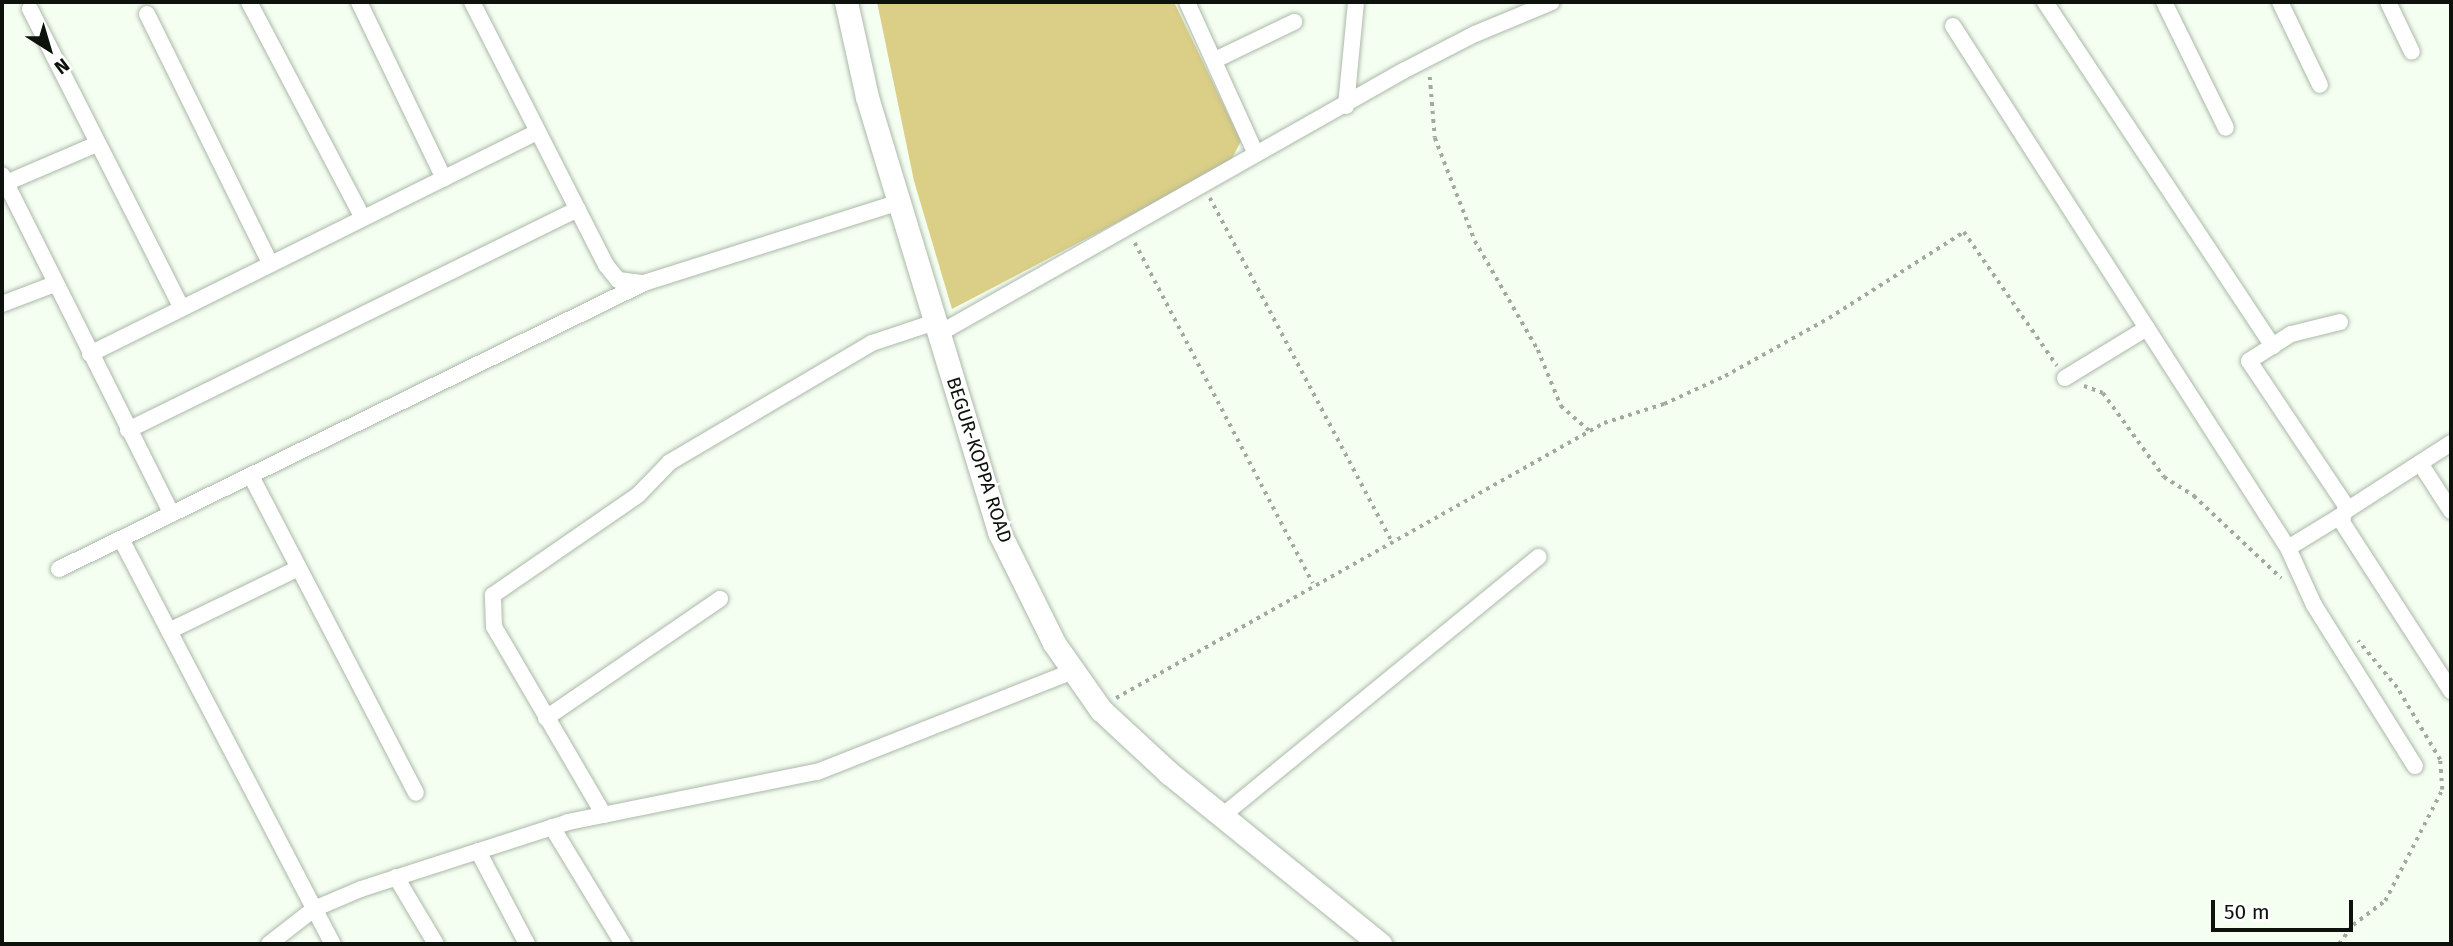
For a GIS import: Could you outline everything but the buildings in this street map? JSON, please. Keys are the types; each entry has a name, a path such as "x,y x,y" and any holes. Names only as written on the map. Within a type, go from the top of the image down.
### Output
{"main road":[{"name":"BEGUR-KOPPA ROAD","path":"846,2 867,97 999,532 1054,643 1101,710 1222,816 1380,944"}],"street":[{"path":"249,2 363,218"},
{"path":"359,2 444,179"},
{"path":"472,2 578,209 618,280 644,283"},
{"path":"1187,2 1256,154"},
{"path":"1346,106 1356,2"},
{"path":"604,815 494,626 493,595 638,495 670,461 872,343 937,328 1128,229 1430,57 1552,2"},
{"path":"2045,2 2273,346"},
{"path":"2164,2 2227,128"},
{"path":"2280,2 2320,85"},
{"path":"2388,2 2412,52"},
{"path":"30,9 182,308"},
{"path":"147,14 270,263"},
{"path":"1215,60 1294,22"},
{"path":"1953,26 2288,548 2314,605 2414,766"},
{"path":"90,354 538,132"},
{"path":"97,144 4,179 172,514"},
{"path":"59,569 644,283 899,202"},
{"path":"128,430 578,209"},
{"path":"2,304 55,284"},
{"path":"2340,322 2291,334 2249,361 2345,512 2342,522 2451,691"},
{"path":"2065,378 2147,328"},
{"path":"2288,548 2451,443"},
{"path":"2420,463 2451,511"},
{"path":"251,476 416,793"},
{"path":"121,539 332,944"},
{"path":"1222,816 1538,557"},
{"path":"169,631 299,568"},
{"path":"547,718 720,599"},
{"path":"269,944 314,909 397,877 552,827 817,772 1074,671"},
{"path":"552,827 623,944"},
{"path":"478,851 527,944"},
{"path":"397,877 436,944"}],"path":[{"path":"1430,57 1435,138 1475,242 1538,350 1553,394 1571,419 1589,430"},
{"path":"1204,187 1391,540"},
{"path":"1128,229 1314,584"},
{"path":"1101,710 1128,688 1589,430 1673,401 1725,376 1829,318 1964,232 2065,378 2103,393 2155,468 2213,513 2284,581"},
{"path":"2339,944 2353,925 2385,901 2442,790 2440,760 2398,688 2355,639"}],"shaded area":[{"path":"877,2 1174,2 1241,141 1229,164 952,309 914,181"}]}
